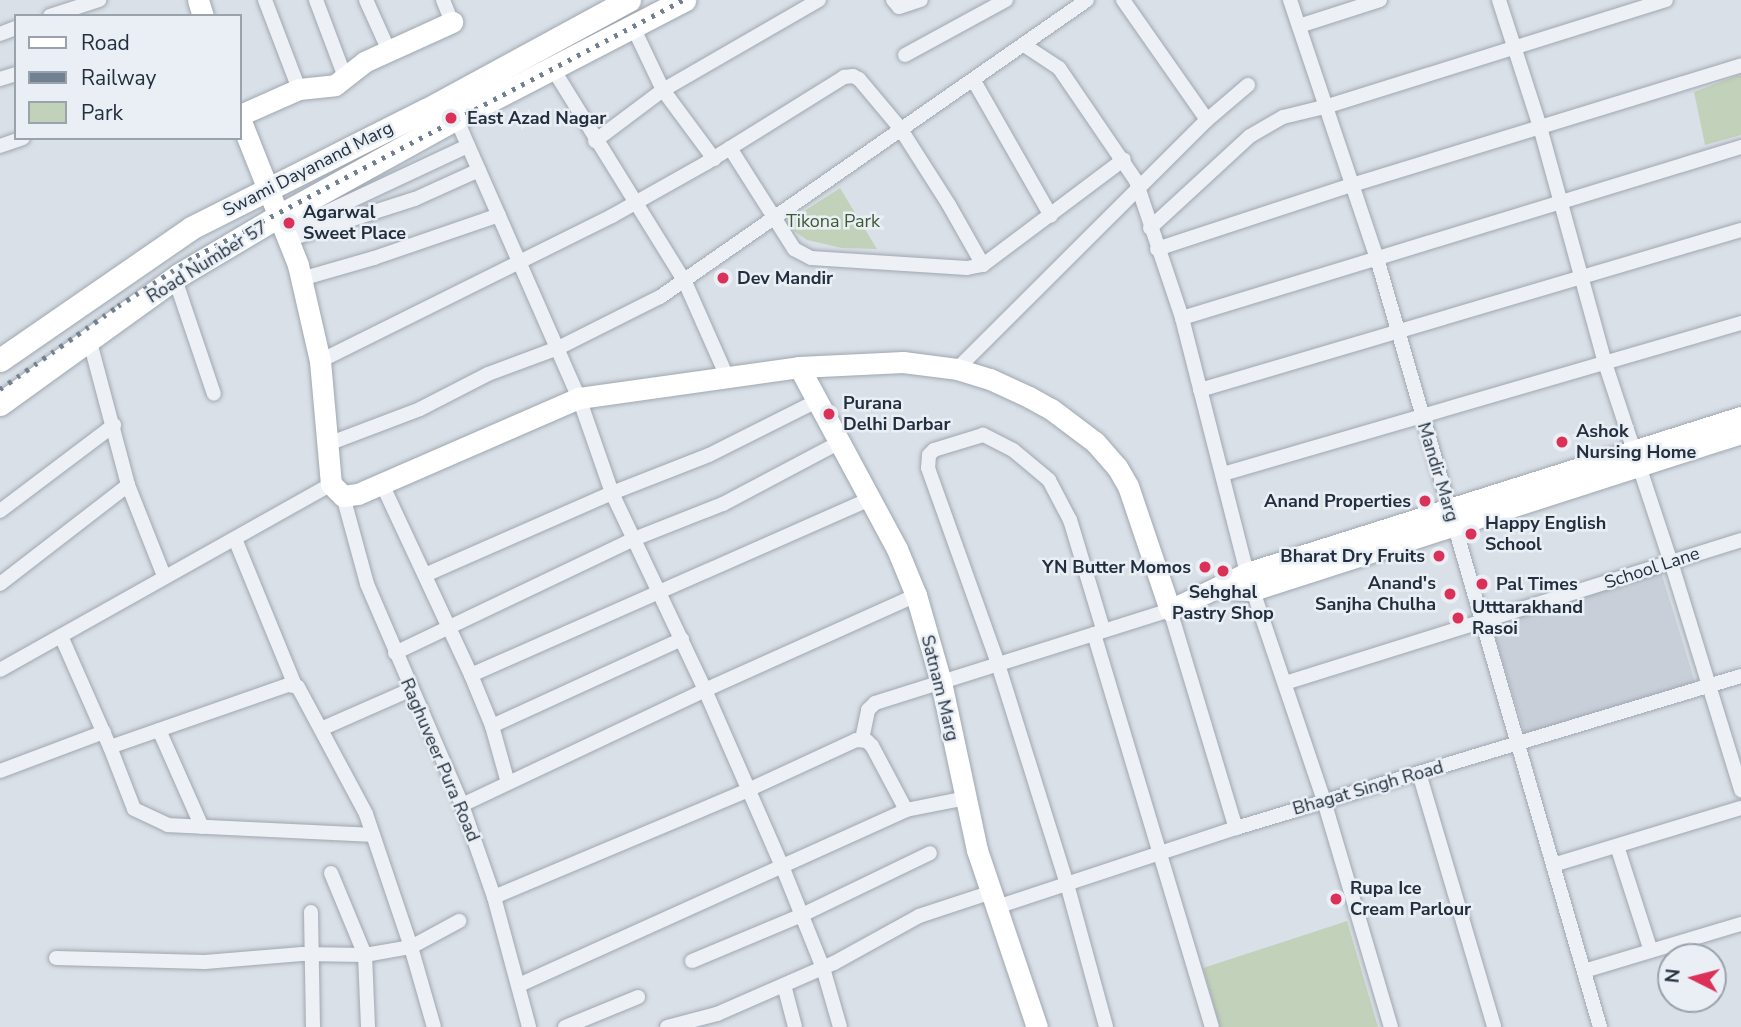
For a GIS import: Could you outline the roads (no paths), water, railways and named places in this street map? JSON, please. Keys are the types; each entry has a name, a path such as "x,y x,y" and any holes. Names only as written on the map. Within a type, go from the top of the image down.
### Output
{"main road":[{"name":"Swami Dayanand Marg","path":"0,360 191,228 426,110 629,0"},
{"name":"Road Number 57","path":"0,404 175,279 283,230 456,118 684,0"}],"street":[{"path":"56,14 99,0"},
{"path":"265,0 299,89"},
{"path":"316,0 345,77"},
{"path":"366,0 389,51"},
{"path":"242,116 299,89 335,85 364,62 452,22 443,0"},
{"path":"595,141 663,90 819,0"},
{"path":"893,0 899,7 906,7 921,0"},
{"path":"905,55 1006,0"},
{"path":"328,444 420,409 488,374 558,348 660,298 1087,0"},
{"path":"1123,0 1207,120"},
{"name":"Mandir Marg","path":"1290,0 1328,106 1377,258 1396,334 1600,1027"},
{"path":"1299,26 1380,0"},
{"path":"1499,0 1540,127 1605,363 1671,562 1741,790"},
{"path":"1150,228 1250,136 1283,117 1328,106 1666,0"},
{"path":"633,27 663,90 713,159"},
{"path":"1024,45 1059,68 1124,159 1139,189 1182,318 1250,581 1324,801 1391,1027"},
{"path":"1157,249 1353,185 1741,65"},
{"path":"553,69 595,141 685,282 727,377"},
{"path":"320,360 488,275 521,264 636,203 845,78 853,76 859,79 900,128 983,265"},
{"path":"974,81 1051,216"},
{"path":"957,369 1207,120 1248,85"},
{"path":"456,118 579,398 612,493 705,690 803,915 823,968 840,1027"},
{"path":"242,123 301,279 320,360 328,444 337,490"},
{"path":"283,230 468,146"},
{"path":"1182,318 1741,146"},
{"path":"730,148 794,249 811,258 967,268 983,265 1124,159"},
{"path":"283,230 415,199 479,170"},
{"path":"301,279 374,258 499,215"},
{"path":"1200,390 1741,230"},
{"path":"175,279 214,394"},
{"path":"1223,474 1741,323"},
{"path":"90,342 128,485 164,576"},
{"path":"0,670 164,576 337,490 382,484 579,398 799,367 903,362 957,369 990,379 1030,397 1095,442 1117,467 1128,486 1170,610 1236,828"},
{"name":"Satnam Marg","path":"799,367 867,500 897,550 916,595 941,682 977,850 1037,1027"},
{"path":"425,575 612,493 709,455 817,401"},
{"path":"862,739 868,710 875,702 1170,610 1222,587 1250,581 1452,519 1636,458 1741,417"},
{"path":"0,511 114,425"},
{"path":"1636,458 1741,433"},
{"path":"1106,1027 1067,884 998,664 928,468 929,455 934,450 974,436 983,435 1002,444 1049,481 1070,520 1212,1027"},
{"path":"395,653 634,539 723,504 838,443"},
{"path":"382,484 471,675 492,726 508,783"},
{"path":"0,584 128,485"},
{"name":"Raghuveer Pura Road","path":"337,490 360,565 395,653 462,805 494,897 529,1027"},
{"path":"471,675 867,500"},
{"path":"235,539 294,683 366,814 411,947 434,1027"},
{"name":"School Lane","path":"1285,683 1741,540"},
{"path":"462,805 705,690 916,595"},
{"path":"61,636 104,732 134,809 168,825 373,835"},
{"path":"492,726 681,639"},
{"name":"Bhagat Singh Road","path":"667,1027 716,1014 823,968 919,916 1067,884 1236,828 1741,676"},
{"path":"110,747 294,683"},
{"path":"321,729 412,689"},
{"path":"159,730 202,827"},
{"path":"0,771 104,732"},
{"path":"494,897 862,739"},
{"path":"862,739 872,746 906,810"},
{"path":"1419,774 1494,1027"},
{"path":"519,985 906,810 966,798"},
{"path":"1553,865 1741,808"},
{"path":"1617,846 1651,951"},
{"path":"692,961 803,915 930,853"},
{"path":"331,873 365,955 368,1027"},
{"path":"311,912 313,1027"},
{"path":"56,958 205,962 313,954 365,955 411,947 459,922"},
{"path":"1584,971 1741,924"},
{"path":"784,985 795,1027"},
{"path":"565,1027 638,997"}],"railway":[{"path":"0,389 118,306 196,256 683,0"}],"place":[{"name":"East Azad Nagar","path":"451,118"},
{"name":"Agarwal Sweet Place","path":"289,223"},
{"name":"Dev Mandir","path":"723,278"},
{"name":"Purana Delhi Darbar","path":"829,414"},
{"name":"Ashok Nursing Home","path":"1562,442"},
{"name":"Anand Properties","path":"1425,501"},
{"name":"Happy English School","path":"1471,534"},
{"name":"Bharat Dry Fruits","path":"1439,556"},
{"name":"YN Butter Momos","path":"1205,567"},
{"name":"Sehghal Pastry Shop","path":"1223,571"},
{"name":"Pal Times","path":"1482,584"},
{"name":"Anand's Sanjha Chulha","path":"1450,594"},
{"name":"Utttarakhand Rasoi","path":"1458,618"},
{"name":"Rupa Ice Cream Parlour","path":"1336,899"}],"park label":[{"name":"Tikona Park","path":"833,221"}]}
